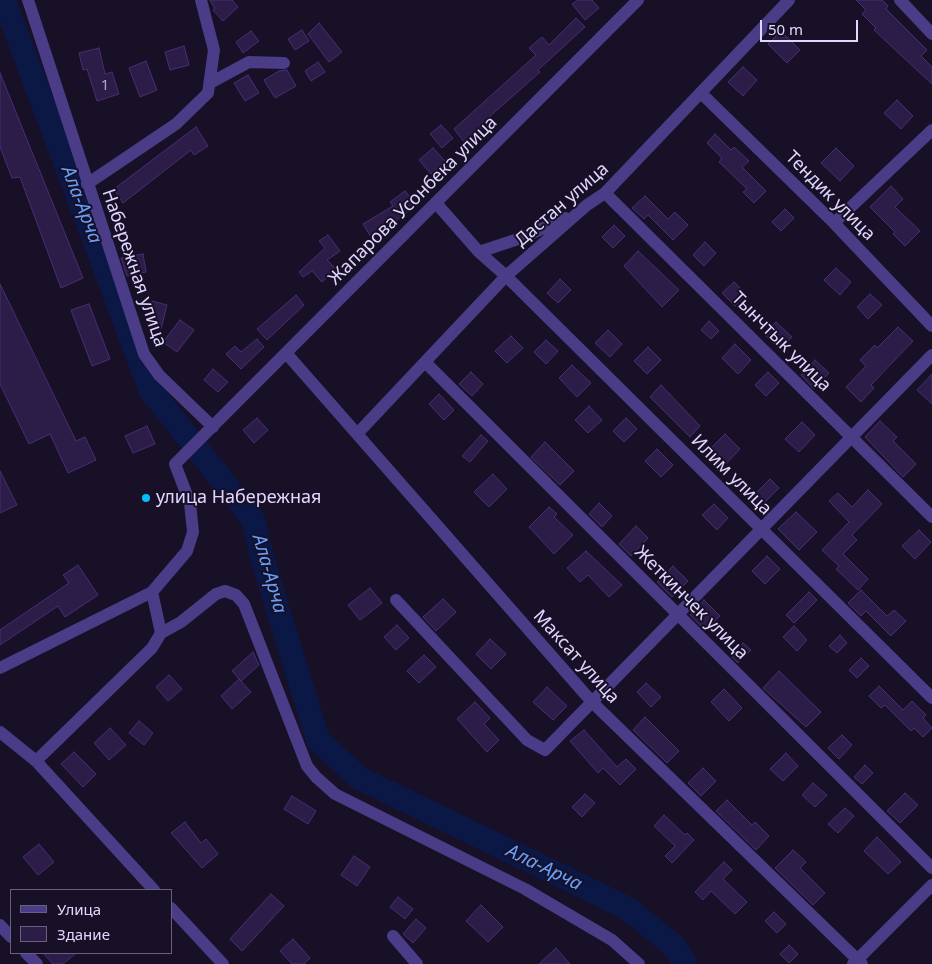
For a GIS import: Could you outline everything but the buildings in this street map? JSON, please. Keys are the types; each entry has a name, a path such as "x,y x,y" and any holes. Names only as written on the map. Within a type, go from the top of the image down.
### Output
{"street":[{"name":"Набережная улица","path":"28,0 144,354 159,375 213,427"},
{"name":"Набережная улица","path":"87,184 176,124 208,93 214,50 201,0"},
{"name":"Жапарова Усонбека улица","path":"152,592 187,551 193,532 190,503 175,464 638,0"},
{"name":"Дастан улица","path":"357,434 506,276 587,205 605,193 702,94 788,0"},
{"path":"900,0 932,34"},
{"path":"210,82 248,62 284,63"},
{"name":"Тендик улица","path":"702,94 834,223 932,326"},
{"path":"834,223 932,130"},
{"name":"Тынчтык улица","path":"605,193 932,517"},
{"name":"Илим улица","path":"436,203 479,252 506,276 932,698"},
{"path":"479,252 547,228 587,205"},
{"name":"Максат улица","path":"286,353 592,702 858,962"},
{"path":"396,600 527,740 545,750 932,355"},
{"name":"Жеткинчек улица","path":"425,362 932,868"},
{"path":"36,761 152,648 161,633 181,622 216,594 225,591 236,595 244,604 307,766 316,777 335,794 525,889 612,940 638,964"},
{"path":"0,668 152,592 161,633"},
{"path":"0,732 36,761 153,889"},
{"path":"858,962 932,885"},
{"path":"172,909 223,964"},
{"path":"0,925 10,936"},
{"path":"393,936 417,964"},
{"path":"27,954 36,964"}],"waterway":[{"name":"Ала-Арча","path":"4,0 151,391 253,519 263,561 318,740 359,778 627,908 675,947 685,964"}],"place":[{"name":"улица Набережная","path":"146,498"}]}
